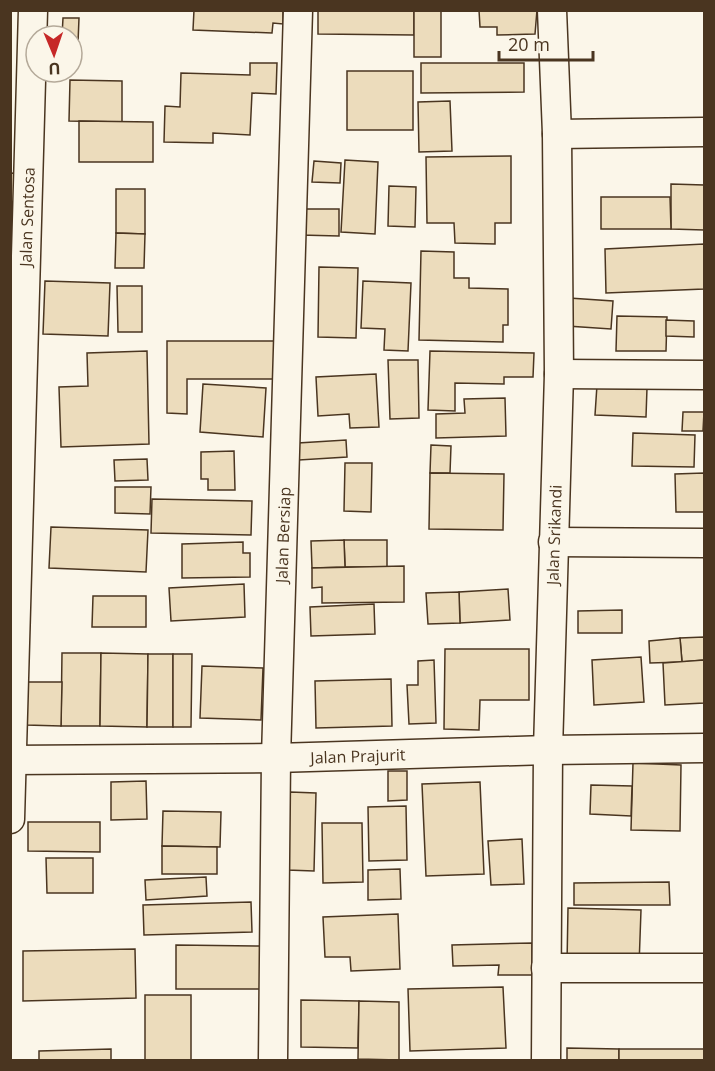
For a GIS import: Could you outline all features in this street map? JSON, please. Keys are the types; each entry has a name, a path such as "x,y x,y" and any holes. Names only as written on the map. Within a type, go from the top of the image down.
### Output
{"street":[{"name":"Jalan Sentosa","path":"10,819 33,10"},
{"name":"Jalan Bersiap","path":"273,1060 276,758 298,10"},
{"name":"Jalan Srikandi","path":"546,1060 548,750 560,374 557,134 552,10"},
{"path":"557,134 705,132"},
{"path":"560,374 705,375"},
{"path":"553,542 705,543"},
{"name":"Jalan Prajurit","path":"11,760 276,758 705,748"},
{"path":"546,968 705,968"}],"building":[{"path":"194,10 283,10 283,24 273,23 272,33 193,30"},
{"path":"318,10 414,10 414,35 318,34"},
{"path":"414,10 441,10 441,57 414,57"},
{"path":"479,10 537,10 535,34 497,35 497,27 480,27"},
{"path":"63,18 79,18 79,24 63,24"},
{"path":"250,63 277,63 276,94 252,93 250,135 213,133 213,143 164,142 165,106 180,107 181,73 250,75"},
{"path":"421,63 524,63 524,92 421,93"},
{"path":"347,71 413,71 413,130 347,130"},
{"path":"84,80 122,81 122,122 69,121 70,84 84,84"},
{"path":"450,101 452,151 419,152 418,102"},
{"path":"79,121 153,122 153,162 79,162"},
{"path":"511,156 511,223 495,223 495,244 455,243 454,223 427,223 426,157"},
{"path":"345,160 378,162 375,234 341,232"},
{"path":"314,161 341,163 340,183 312,182"},
{"path":"10,173 26,174 26,202 10,202"},
{"path":"671,184 704,185 704,230 671,229"},
{"path":"389,186 416,187 415,227 388,226"},
{"path":"116,189 145,189 145,234 116,233"},
{"path":"601,197 670,197 671,229 601,229"},
{"path":"10,205 18,205 17,233 10,233"},
{"path":"301,209 339,209 339,236 300,235"},
{"path":"116,233 145,234 144,268 115,268"},
{"path":"704,244 704,289 606,293 605,249"},
{"path":"421,251 454,252 454,278 469,278 469,288 508,289 508,325 503,325 503,342 419,340"},
{"path":"319,267 358,268 356,338 318,337"},
{"path":"45,281 110,283 108,336 43,334"},
{"path":"363,281 411,283 408,351 384,350 385,329 361,328"},
{"path":"117,286 142,286 142,332 118,332"},
{"path":"569,298 613,301 611,329 567,326"},
{"path":"617,316 667,317 666,351 616,351"},
{"path":"666,320 694,321 694,337 666,336"},
{"path":"167,341 275,341 275,379 187,379 187,414 167,413"},
{"path":"147,351 149,444 61,447 59,387 88,386 87,353"},
{"path":"430,351 534,353 533,377 504,377 504,384 455,383 455,411 428,410"},
{"path":"388,360 418,360 419,418 390,419"},
{"path":"376,374 379,427 350,428 349,414 318,416 316,377"},
{"path":"203,384 266,388 263,437 200,432"},
{"path":"597,385 647,388 646,417 595,415"},
{"path":"505,398 506,436 436,438 436,414 465,413 464,399"},
{"path":"683,412 704,412 703,431 682,431"},
{"path":"633,433 695,435 694,467 632,466"},
{"path":"346,440 347,457 299,460 298,443"},
{"path":"431,445 451,446 450,473 430,473"},
{"path":"234,451 235,490 208,490 208,479 201,479 201,452"},
{"path":"147,459 148,480 115,481 114,460"},
{"path":"345,463 372,463 371,512 344,511"},
{"path":"430,473 504,474 503,530 429,529"},
{"path":"704,473 704,512 676,512 675,474"},
{"path":"115,487 151,487 150,514 115,513"},
{"path":"152,499 252,501 251,535 151,533"},
{"path":"51,527 148,530 146,572 49,568"},
{"path":"344,540 387,540 387,567 345,567"},
{"path":"344,540 345,567 312,568 311,541"},
{"path":"243,542 243,553 250,553 250,577 182,578 182,544"},
{"path":"404,566 404,602 322,603 322,587 312,588 312,568"},
{"path":"244,584 245,617 171,621 169,588"},
{"path":"508,589 510,620 460,623 459,592"},
{"path":"459,592 460,623 428,624 426,593"},
{"path":"93,596 146,596 146,627 92,627"},
{"path":"374,604 375,634 311,636 310,607"},
{"path":"622,610 622,633 578,633 578,611"},
{"path":"704,637 704,660 682,662 680,638"},
{"path":"680,638 682,662 650,663 649,641"},
{"path":"445,649 529,649 529,700 480,700 479,730 444,729"},
{"path":"62,653 101,653 100,726 61,726"},
{"path":"101,653 148,654 147,727 100,726"},
{"path":"148,654 173,654 173,727 147,727"},
{"path":"173,654 192,654 191,727 173,727"},
{"path":"641,657 644,702 594,705 592,660"},
{"path":"434,660 436,723 409,724 407,685 418,685 418,661"},
{"path":"704,660 704,703 665,705 663,663"},
{"path":"202,666 263,668 261,720 200,718"},
{"path":"391,679 392,726 316,728 315,681"},
{"path":"27,682 62,682 61,726 26,725"},
{"path":"633,763 681,765 680,831 631,830"},
{"path":"388,771 407,771 407,800 388,801"},
{"path":"146,781 147,819 111,820 111,782"},
{"path":"480,782 484,874 426,876 422,784"},
{"path":"591,785 632,786 631,816 590,814"},
{"path":"290,792 316,793 314,871 287,870"},
{"path":"406,806 407,860 369,861 368,807"},
{"path":"163,811 221,812 220,847 162,846"},
{"path":"28,822 100,822 100,852 28,851"},
{"path":"322,823 362,823 363,882 323,883"},
{"path":"522,839 524,884 491,885 488,841"},
{"path":"162,846 217,847 217,874 162,874"},
{"path":"46,858 93,858 93,893 47,893"},
{"path":"400,869 401,899 368,900 368,870"},
{"path":"206,877 207,896 146,900 145,880"},
{"path":"669,882 670,905 574,905 574,883"},
{"path":"251,902 252,932 144,935 143,905"},
{"path":"568,908 641,910 639,966 567,964"},
{"path":"398,914 400,969 351,971 350,957 325,957 323,917"},
{"path":"532,943 532,975 498,975 499,965 453,966 452,945"},
{"path":"176,945 261,946 261,989 176,989"},
{"path":"135,949 136,998 23,1001 23,951"},
{"path":"503,987 506,1048 410,1051 408,989"},
{"path":"145,995 191,995 191,1060 145,1060"},
{"path":"301,1000 359,1001 358,1048 301,1047"},
{"path":"359,1001 399,1002 399,1060 358,1059"},
{"path":"567,1048 619,1049 619,1060 567,1060"},
{"path":"111,1049 111,1060 39,1060 39,1051"},
{"path":"619,1049 704,1049 704,1060 619,1060"}]}
